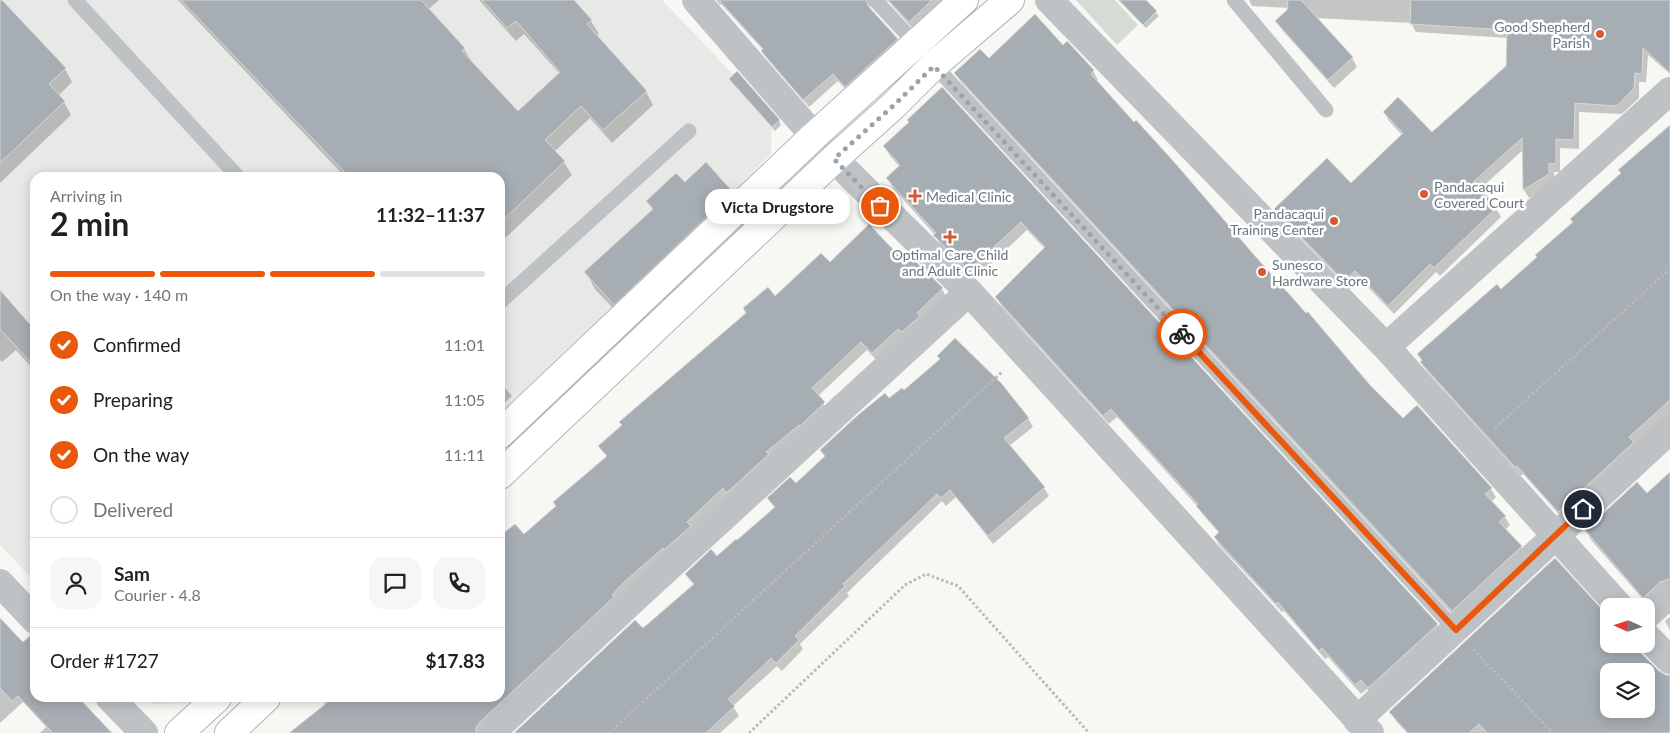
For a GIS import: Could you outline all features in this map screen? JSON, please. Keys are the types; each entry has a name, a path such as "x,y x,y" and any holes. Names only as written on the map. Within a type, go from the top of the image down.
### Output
{"street":[{"path":"696,0 834,159 968,292 1364,726 1456,630 1554,535 1670,430"},
{"path":"505,429 814,136 964,0"},
{"path":"505,466 934,66 1010,0"},
{"path":"1049,0 1386,347 1612,598"},
{"path":"1386,347 1670,91"},
{"path":"491,733 968,292"},
{"path":"0,583 30,615"},
{"path":"1655,608 1670,594"},
{"path":"1655,645 1670,660"},
{"path":"114,702 144,733"},
{"path":"179,733 213,702"},
{"path":"229,733 262,702"}],"lane":[{"path":"75,0 233,172"},
{"path":"875,0 916,44"},
{"path":"1234,0 1326,110"},
{"path":"934,66 1456,630"},
{"path":"505,298 689,132"}],"path":[{"path":"1475,447 1670,269"},
{"path":"609,733 1024,352"},
{"path":"749,733 905,585 926,574 958,586 1089,733"},
{"path":"1456,630 1553,733"}],"shaded area":[{"path":"0,0 662,0 772,115 771,153 689,239 505,408 505,172 30,172 30,577 0,545"},
{"path":"1076,0 1115,0 1138,25 1117,45"},
{"path":"150,702 188,702 187,703 152,704"}],"building":[{"path":"0,0 66,68 49,84 65,101 0,163"},
{"path":"181,0 421,0 465,48 462,51 518,111 560,72 516,21 507,28 482,0 574,0 592,20 587,24 647,91 603,130 581,106 545,140 565,161 505,218 505,172 344,172"},
{"path":"719,0 866,0 868,6 898,39 845,87 833,74 803,100 761,51 763,49"},
{"path":"888,0 932,0 909,22"},
{"path":"1119,0 1146,0 1157,11 1143,25"},
{"path":"1288,0 1301,0 1353,57 1328,80 1275,21 1287,10"},
{"path":"1411,0 1670,0 1670,73 1643,48 1642,74 1635,73 1634,88 1617,106 1575,103 1574,140 1556,139 1556,164 1549,163 1549,174 1523,190 1522,138 1473,182 1497,207 1434,268 1430,264 1388,306 1355,271 1344,281 1274,209 1327,158 1351,183 1403,133 1383,112 1398,97 1432,132 1506,66 1507,30 1410,24"},
{"path":"1035,14 1063,45 1067,41 1094,70 1091,74 1134,122 1136,120 1175,163 1255,256 1306,313 1308,312 1370,385 1403,418 1417,405 1492,488 1485,494 1506,516 1499,522 1522,546 1452,611 954,73 980,49 989,58"},
{"path":"737,71 780,120 772,127 729,79"},
{"path":"942,87 1438,624 1368,688 1361,680 1355,685 1322,648 1319,651 1278,602 1276,604 1214,537 1219,532 1196,506 1198,504 1111,409 1103,416 995,297 1045,247 1021,222 969,270 933,235 936,233 886,178 900,165 883,146"},
{"path":"1670,125 1670,400 1629,437 1634,442 1558,512 1420,362 1422,360 1417,354 1497,284 1501,289 1537,257 1535,255 1573,222 1570,219 1621,173 1618,170"},
{"path":"706,162 733,192 614,305 584,272 653,209 646,201 676,173 685,182"},
{"path":"869,224 905,262 910,256 943,288 917,313 920,316 902,332 898,329 872,353 861,342 812,388 825,402 800,426 766,452 769,454 726,493 723,488 687,522 691,526 624,582 612,595 614,597 505,699 505,532 515,524 524,534 556,506 553,502 607,456 598,446 622,425 619,422 746,313 743,308 768,287 775,296 821,253 830,262"},
{"path":"0,290 30,324 30,362 0,329"},
{"path":"955,338 1002,384 1029,418 1004,438 1045,487 988,536 950,490 941,498 937,494 843,584 845,586 795,636 799,640 776,663 771,658 728,699 735,706 706,733 514,733 635,620 643,628 694,584 685,574 711,549 717,556 737,540 775,507 767,498 790,477 796,483 825,456 820,450 858,415 885,393 889,398 902,388 904,390 940,359 937,356"},
{"path":"1670,472 1670,579 1660,582 1643,598 1585,530 1637,482 1647,493"},
{"path":"1555,558 1600,607 1600,653 1641,653 1651,663 1600,663 1600,718 1655,718 1655,667 1666,675 1670,675 1670,733 1487,733 1479,724 1469,733 1408,733 1389,712"},
{"path":"0,618 23,642 30,636 30,702 83,702 112,733 53,733 18,696 12,701 0,688"},
{"path":"328,702 501,702 480,722 476,728 476,733 289,733"}],"way so far":[{"path":"880,206 834,159 934,66 1182,334"}],"place":[{"name":"Good Shepherd Parish","path":"1600,34"},
{"name":"Pandacaqui Covered Court","path":"1424,194"},
{"name":"Medical Clinic","path":"915,196"},
{"name":"Victa Drugstore","path":"880,206"},
{"name":"Pandacaqui Training Center","path":"1334,221"},
{"name":"Optimal Care Child and Adult Clinic","path":"950,237"},
{"name":"Sunesco Hardware Store","path":"1262,272"}],"route":[{"path":"1182,334 1456,630 1583,509"}]}
